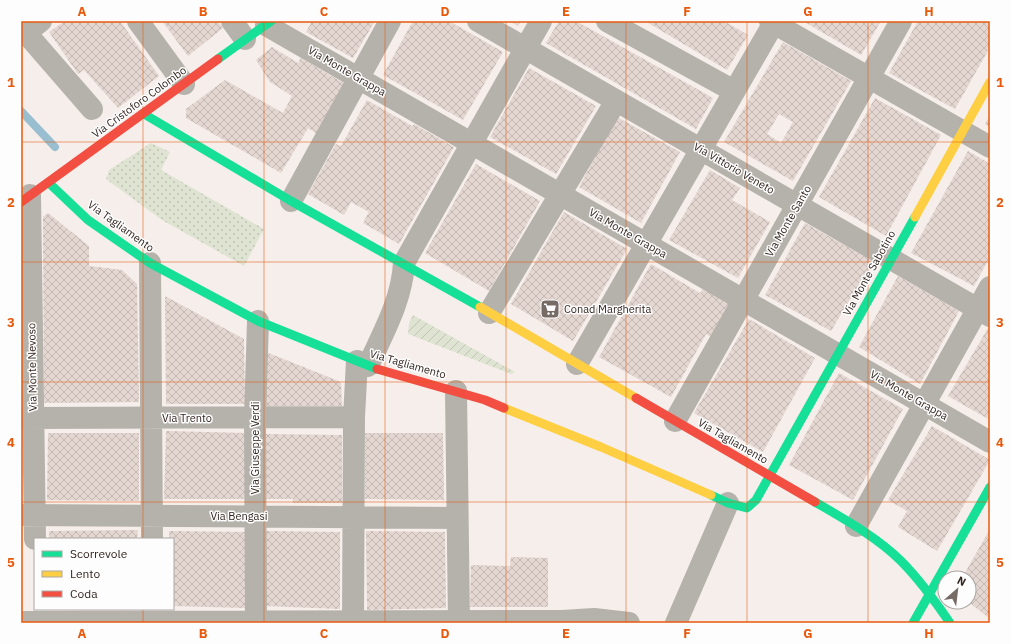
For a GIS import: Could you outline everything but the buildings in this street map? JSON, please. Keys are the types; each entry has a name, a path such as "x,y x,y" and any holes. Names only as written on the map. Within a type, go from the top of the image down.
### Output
{"street":[{"path":"138,21 184,84"},
{"path":"232,21 245,39"},
{"path":"291,201 390,21"},
{"name":"Via Vittorio Veneto","path":"478,21 984,312"},
{"path":"353,622 352,517 354,417 363,364 393,312 403,278 404,263 541,21"},
{"path":"607,21 734,91"},
{"name":"Via Monte Santo","path":"675,421 901,21"},
{"path":"576,364 773,22 990,147"},
{"name":"Via Cristoforo Colombo","path":"26,199 269,23"},
{"name":"Via Monte Grappa","path":"269,23 359,78 990,442"},
{"path":"33,27 92,109"},
{"name":"Via Monte Sabotino","path":"770,476 990,82"},
{"path":"489,313 616,101"},
{"name":"Via Tagliamento","path":"144,114 291,201 404,263 856,526 900,560 930,594 950,623"},
{"name":"Via Tagliamento","path":"49,183 88,220 150,262 258,320 363,364 456,390 485,400 601,446 728,503 747,508 756,500 770,476"},
{"name":"Via Monte Nevoso","path":"26,199 28,515 35,538"},
{"path":"150,262 152,538"},
{"path":"856,526 924,404 984,312 990,287"},
{"name":"Via Giuseppe Verdi","path":"256,622 255,418 258,320"},
{"path":"456,390 459,622"},
{"name":"Via Trento","path":"27,418 354,417"},
{"path":"913,623 990,488"},
{"path":"676,623 728,503"},
{"name":"Via Bengasi","path":"28,515 457,518"},
{"path":"33,619 153,618 256,622 562,622 594,619 629,623"}],"green space":[{"path":"151,143 170,152 161,170 264,229 244,266 162,220 106,179 109,170"},
{"path":"413,315 515,372 511,374 408,334 409,323"}],"waterway":[{"path":"21,111 55,147"}],"traffic: fast":[{"path":"218,59 271,21"},
{"path":"144,114 291,201 480,307"},
{"path":"49,183 88,220 150,263 258,321 377,369"},
{"path":"711,495 728,503 747,508 756,500 915,217"},
{"path":"913,623 990,487"},
{"path":"815,502 860,529 892,552 921,583 950,623"}],"traffic: slow":[{"path":"915,217 990,82"},
{"path":"480,307 636,398"},
{"path":"504,408 601,447 711,495"}],"traffic: jam":[{"path":"21,202 218,59"},
{"path":"377,369 485,400 504,408"},
{"path":"636,398 815,502"}],"place":[{"name":"Conad Margherita","path":"550,309"}]}
